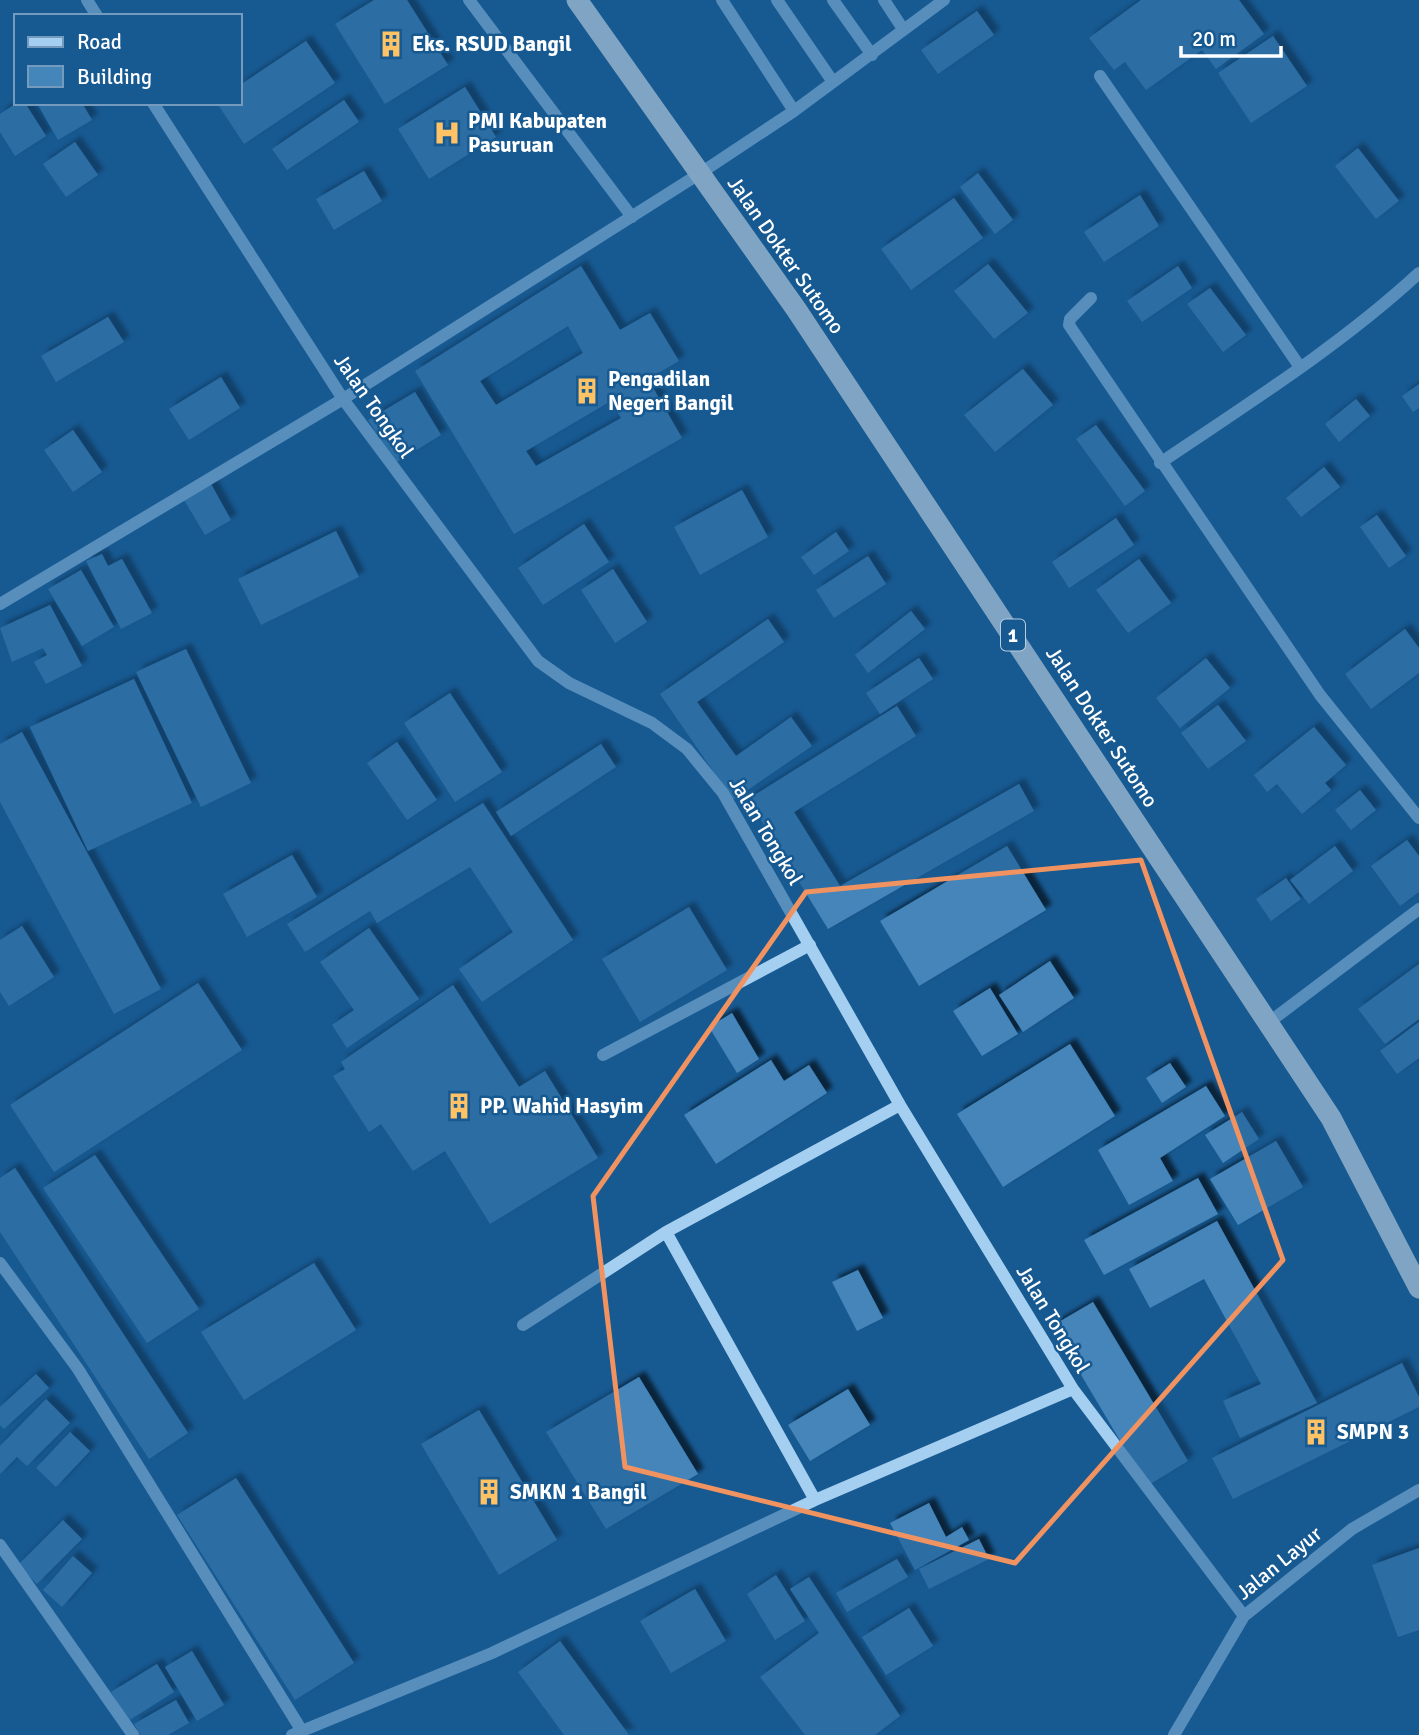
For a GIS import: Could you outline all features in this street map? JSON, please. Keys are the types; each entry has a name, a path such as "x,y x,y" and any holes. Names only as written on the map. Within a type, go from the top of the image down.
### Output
{"highway":[{"name":"Jalan Dokter Sutomo","path":"577,0 796,309 1331,1118 1419,1288"}],"street":[{"path":"469,0 632,217"},
{"path":"722,0 794,111"},
{"path":"777,0 833,82"},
{"path":"833,0 872,55"},
{"path":"884,0 903,29"},
{"path":"0,604 343,400 632,217 794,111 942,1"},
{"path":"1100,76 1300,367"},
{"name":"Jalan Tongkol","path":"154,105 343,400 538,661 569,683 652,723 687,749 723,793 900,1105 1073,1389 1244,1616"},
{"path":"1160,463 1300,367 1393,297 1419,273"},
{"path":"1091,298 1070,319 1069,325 1160,463 1320,695 1419,818"},
{"path":"1268,1023 1419,909"},
{"path":"603,1055 810,945"},
{"path":"523,1325 666,1232 900,1105"},
{"path":"666,1232 815,1500"},
{"path":"0,1263 78,1369 297,1727 492,1653 815,1500 1073,1389"},
{"name":"Jalan Layur","path":"1174,1735 1244,1616 1352,1529 1419,1490"},
{"path":"0,1545 133,1735"}],"highlighted area":[{"path":"1141,860 1283,1260 1015,1563 625,1467 593,1196 806,892"}],"building":[{"name":"Eks. RSUD Bangil","path":"374,0 407,0 448,65 385,104 335,24"},
{"path":"1141,0 1239,0 1264,34 1216,69 1202,50 1146,90 1125,62 1114,70 1089,38"},
{"path":"977,11 994,35 938,74 921,50"},
{"path":"1273,36 1307,86 1251,123 1218,73"},
{"path":"306,41 335,83 244,144 218,105 242,105 242,84"},
{"name":"PMI Kabupaten Pasuruan","path":"465,87 496,137 429,179 398,129"},
{"path":"344,100 359,122 287,170 272,149"},
{"path":"14,105 26,105 46,136 15,156 0,132 0,114"},
{"path":"38,105 83,105 92,120 58,140"},
{"path":"75,142 98,175 66,197 43,164"},
{"path":"1358,148 1399,201 1376,219 1335,166"},
{"path":"364,171 382,201 334,230 316,199"},
{"path":"978,173 1013,220 995,234 960,187"},
{"path":"1140,195 1159,226 1104,262 1084,232"},
{"path":"954,198 983,238 911,290 881,249"},
{"path":"988,264 1028,313 994,339 954,291"},
{"name":"Pengadilan Negeri Bangil","path":"581,266 620,330 650,313 679,361 648,379 682,438 514,534 415,371","holes":["568,326 583,353 496,405 480,381","611,401 621,418 536,466 526,451"]},
{"path":"1178,266 1192,288 1142,322 1127,301"},
{"path":"1210,288 1246,335 1223,352 1187,304"},
{"path":"108,317 124,342 56,382 41,356"},
{"path":"1023,369 1053,405 995,452 964,415"},
{"path":"221,377 240,408 189,440 169,409"},
{"path":"1419,384 1419,408 1413,412 1402,396"},
{"path":"415,392 441,435 395,463 368,420"},
{"path":"1356,399 1370,416 1339,442 1325,424"},
{"path":"1096,425 1145,491 1125,506 1076,439"},
{"path":"73,430 102,472 73,492 44,450"},
{"path":"1324,467 1340,487 1301,517 1286,498"},
{"path":"211,484 231,520 205,535 184,500"},
{"path":"742,490 768,537 700,575 674,527"},
{"path":"1377,515 1406,556 1389,568 1360,527"},
{"path":"1116,518 1134,545 1069,588 1052,562"},
{"path":"584,524 609,562 543,605 518,568"},
{"path":"336,531 359,577 261,625 238,579"},
{"path":"836,532 849,551 814,575 801,557"},
{"path":"102,554 108,566 122,559 152,613 121,629 86,561"},
{"path":"868,556 886,584 834,618 816,590"},
{"path":"1139,559 1171,603 1128,633 1096,590"},
{"path":"613,569 647,622 615,643 581,590"},
{"path":"81,570 114,627 82,646 48,589"},
{"path":"50,605 82,666 46,684 34,662 47,655 43,648 12,662 0,628"},
{"path":"911,611 925,629 868,673 855,655"},
{"path":"768,619 784,642 697,702 736,756 791,717 812,746 733,800 660,694"},
{"path":"1405,629 1419,648 1419,673 1371,709 1345,674"},
{"path":"186,649 251,783 201,807 136,672"},
{"path":"919,658 933,679 880,714 866,693"},
{"path":"1206,658 1230,688 1180,728 1156,698"},
{"path":"134,679 192,803 88,851 30,727"},
{"path":"450,693 502,772 455,802 404,723"},
{"path":"1218,705 1246,741 1208,769 1181,733"},
{"path":"897,706 916,736 794,812 840,886 1019,784 1034,811 828,929 748,799"},
{"path":"1314,727 1346,765 1325,783 1331,790 1302,814 1277,784 1267,792 1254,775"},
{"path":"22,732 161,989 114,1014 0,802 0,744"},
{"path":"397,742 437,800 407,820 367,763"},
{"path":"601,744 616,767 511,836 496,812"},
{"path":"1360,790 1376,810 1351,830 1335,810"},
{"path":"483,803 573,940 482,1002 459,969 513,932 470,867 377,923 370,911 305,952 287,924"},
{"path":"1407,840 1419,856 1419,892 1400,906 1371,866"},
{"path":"1007,846 1046,910 919,986 880,921"},
{"path":"1335,846 1353,871 1309,904 1290,880"},
{"path":"292,855 317,897 247,937 223,894"},
{"path":"1286,878 1301,899 1271,921 1256,899"},
{"path":"689,907 727,970 640,1022 602,959"},
{"path":"22,926 54,977 9,1006 0,992 0,940"},
{"path":"369,928 419,999 347,1048 332,1025 354,1010 320,962"},
{"path":"1050,961 1074,998 1023,1032 999,995"},
{"path":"1419,964 1419,1019 1385,1044 1358,1009"},
{"path":"198,983 242,1050 54,1172 10,1105"},
{"name":"PP. Wahid Hasyim","path":"453,985 519,1087 545,1071 598,1158 490,1224 445,1151 413,1171 381,1124 369,1132 333,1076 345,1069 341,1062"},
{"path":"990,988 1018,1034 982,1056 953,1011"},
{"path":"732,1013 759,1059 737,1073 709,1027"},
{"path":"1419,1022 1419,1058 1397,1074 1380,1051"},
{"path":"1070,1044 1115,1116 1003,1187 957,1114"},
{"path":"771,1060 784,1081 809,1065 827,1093 716,1164 684,1115"},
{"path":"1170,1063 1186,1087 1162,1103 1146,1078"},
{"path":"1206,1086 1225,1116 1160,1158 1173,1181 1129,1205 1098,1150"},
{"path":"1242,1112 1259,1139 1223,1163 1205,1135"},
{"path":"1276,1141 1303,1187 1238,1225 1210,1179"},
{"path":"95,1155 199,1309 147,1343 43,1188"},
{"path":"15,1168 188,1433 149,1459 0,1232 0,1178"},
{"path":"1198,1178 1218,1214 1104,1275 1084,1240"},
{"path":"1217,1221 1317,1403 1240,1438 1223,1401 1261,1384 1204,1279 1150,1308 1129,1269"},
{"path":"314,1263 356,1330 244,1400 201,1332"},
{"path":"858,1270 883,1318 857,1331 832,1282"},
{"path":"1093,1302 1188,1461 1147,1486 1052,1326"},
{"name":"SMPN 3","path":"1402,1363 1419,1397 1419,1407 1233,1499 1212,1458"},
{"path":"36,1374 49,1388 4,1429 0,1425 0,1407"},
{"path":"639,1377 698,1474 606,1529 546,1432"},
{"path":"848,1389 870,1425 810,1461 788,1425"},
{"path":"46,1399 70,1423 27,1466 17,1457 0,1474 0,1446"},
{"name":"SMKN 1 Bangil","path":"479,1410 557,1540 499,1575 421,1444"},
{"path":"70,1432 90,1451 56,1487 36,1468"},
{"path":"236,1478 354,1663 295,1700 177,1515"},
{"path":"929,1503 946,1537 962,1527 969,1540 915,1570 890,1523"},
{"path":"63,1520 82,1539 37,1584 18,1565"},
{"path":"979,1539 989,1559 929,1589 919,1569"},
{"path":"1419,1548 1419,1630 1398,1637 1372,1565"},
{"path":"73,1556 92,1573 62,1607 43,1590"},
{"path":"897,1559 908,1577 847,1612 836,1593"},
{"path":"776,1575 805,1621 775,1640 747,1594"},
{"path":"809,1577 900,1716 875,1735 805,1735 760,1677 819,1633 790,1589"},
{"path":"695,1589 726,1641 671,1673 640,1621"},
{"path":"909,1608 933,1646 886,1675 862,1637"},
{"path":"560,1641 629,1735 564,1735 518,1672"},
{"path":"192,1651 224,1705 197,1721 165,1667"},
{"path":"157,1664 174,1692 128,1721 111,1692"},
{"path":"176,1700 189,1723 168,1735 140,1735 134,1724"}],"place":[{"name":"Eks. RSUD Bangil","path":"391,44"},
{"name":"PMI Kabupaten Pasuruan","path":"447,133"},
{"name":"Pengadilan Negeri Bangil","path":"587,391"},
{"name":"PP. Wahid Hasyim","path":"459,1106"},
{"name":"SMPN 3","path":"1316,1432"},
{"name":"SMKN 1 Bangil","path":"489,1492"}]}
